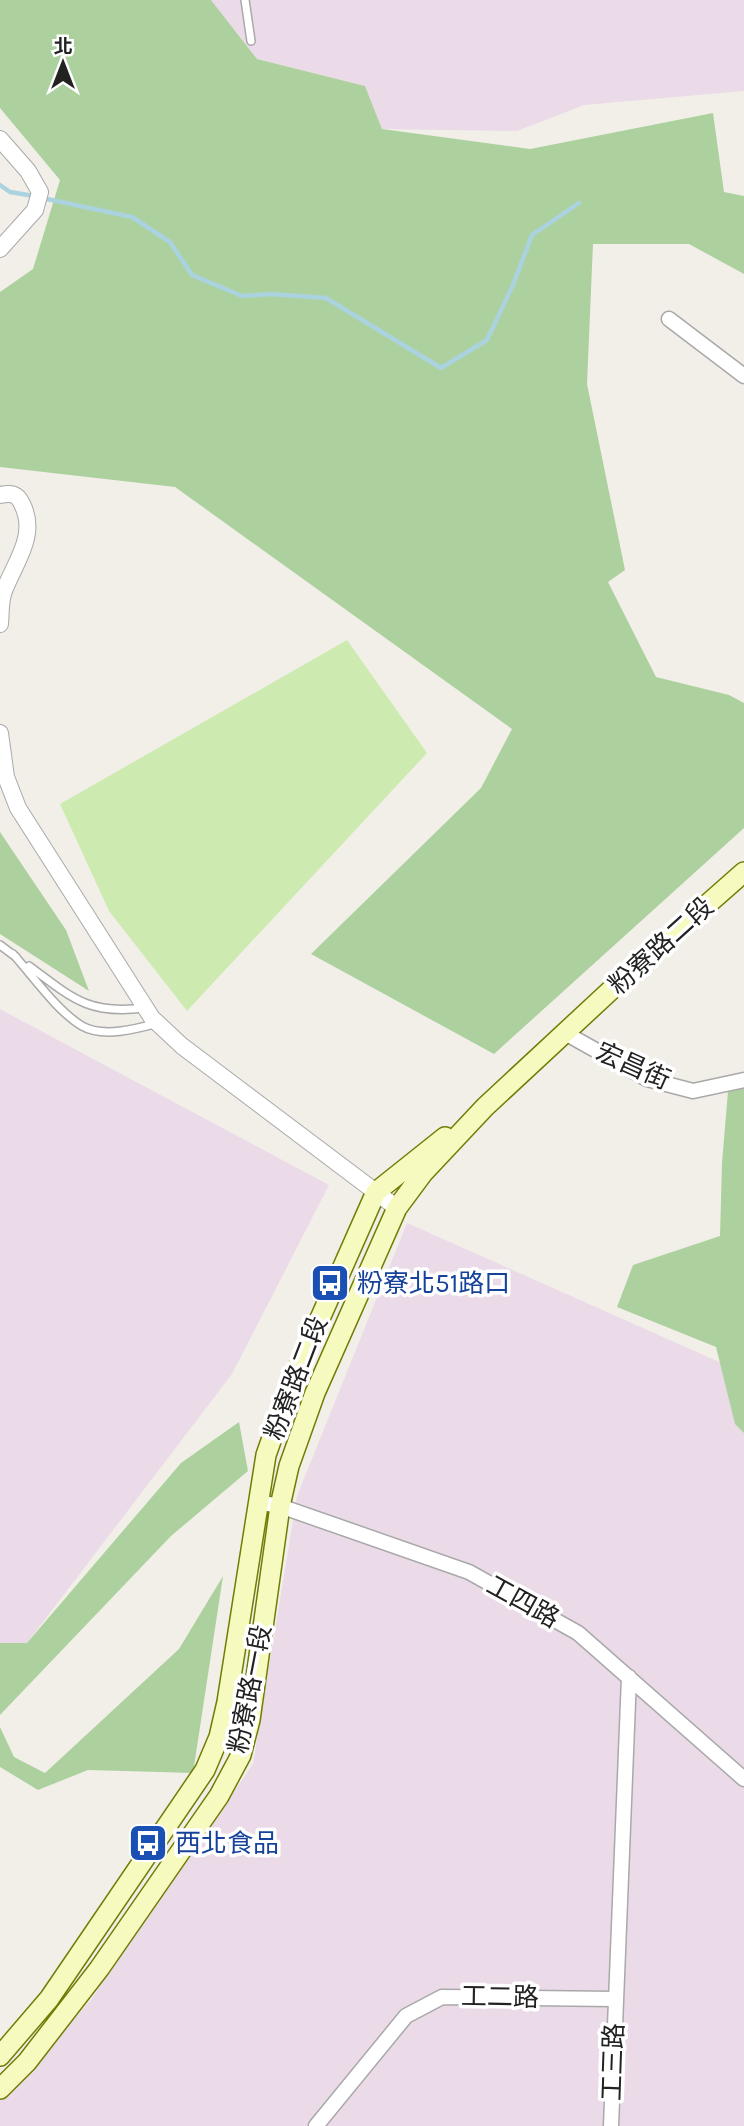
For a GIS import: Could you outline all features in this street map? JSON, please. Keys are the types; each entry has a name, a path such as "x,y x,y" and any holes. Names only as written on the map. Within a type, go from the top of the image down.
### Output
{"main road":[{"name":"粉寮路二段","path":"280,1506 289,1466 314,1393 397,1208 423,1173 485,1107 744,872"},
{"name":"粉寮路二段","path":"257,1502 266,1455 291,1384 376,1192 485,1107"},
{"name":"粉寮路一段","path":"0,2056 49,1999 205,1770 219,1737 227,1702 257,1502"},
{"name":"粉寮路一段","path":"0,2090 27,2062 99,1969 219,1796 241,1755 250,1720 280,1506"}],"street":[{"path":"0,139 28,171 40,192 35,210 0,249"},
{"path":"669,319 744,376"},
{"path":"0,495 10,493 19,497 29,526 24,547 2,594 0,624"},
{"path":"0,733 6,777 18,808 158,1023 182,1046 397,1208"},
{"name":"宏昌街","path":"565,1033 647,1079 693,1091 744,1080"},
{"name":"工四路","path":"257,1502 280,1506 469,1572 578,1633 744,1779"},
{"name":"工三路","path":"611,2126 629,1678"},
{"name":"工二路","path":"316,2126 406,2016 442,1997 615,1998"}],"lane":[{"path":"245,0 251,41"},
{"path":"0,945 63,991 91,1007 124,1010 146,1008"},
{"path":"13,954 60,1007 83,1027 105,1032 124,1031 158,1023"}],"shaded area":[{"path":"211,0 744,0 744,91 584,105 517,131 382,129 365,86 257,59"},
{"path":"0,1009 329,1185 232,1374 27,1643 0,1643"},
{"path":"407,1223 744,1373 744,2126 0,2126 0,2101 90,2001 253,1764 297,1496"}],"green space":[{"path":"0,0 211,0 257,59 365,86 382,129 530,149 713,113 724,192 744,196 744,274 689,244 593,244 587,384 625,570 608,582 656,677 729,695 744,703 744,828 494,1054 311,954 481,788 512,729 175,487 0,467 0,292 33,269 60,180 0,108"},
{"path":"347,640 427,753 187,1011 109,911 60,804"},
{"path":"0,832 66,930 89,991 0,934"},
{"path":"744,1077 744,1433 735,1424 716,1347 617,1307 633,1265 720,1236 722,1163 729,1079"},
{"path":"239,1422 248,1471 171,1536 0,1715 0,1643 27,1643 181,1463"},
{"path":"223,1576 193,1773 88,1770 38,1790 0,1767 0,1727 14,1757 45,1773 179,1649"}],"waterway":[{"path":"0,185 10,192 34,196"},
{"path":"42,198 132,217 170,242 192,275 242,296 270,294 326,298 441,368 487,340 513,285 532,235 579,203"}],"place":[{"name":"粉寮北51路口","path":"330,1283"},
{"name":"西北食品","path":"148,1843"}]}
